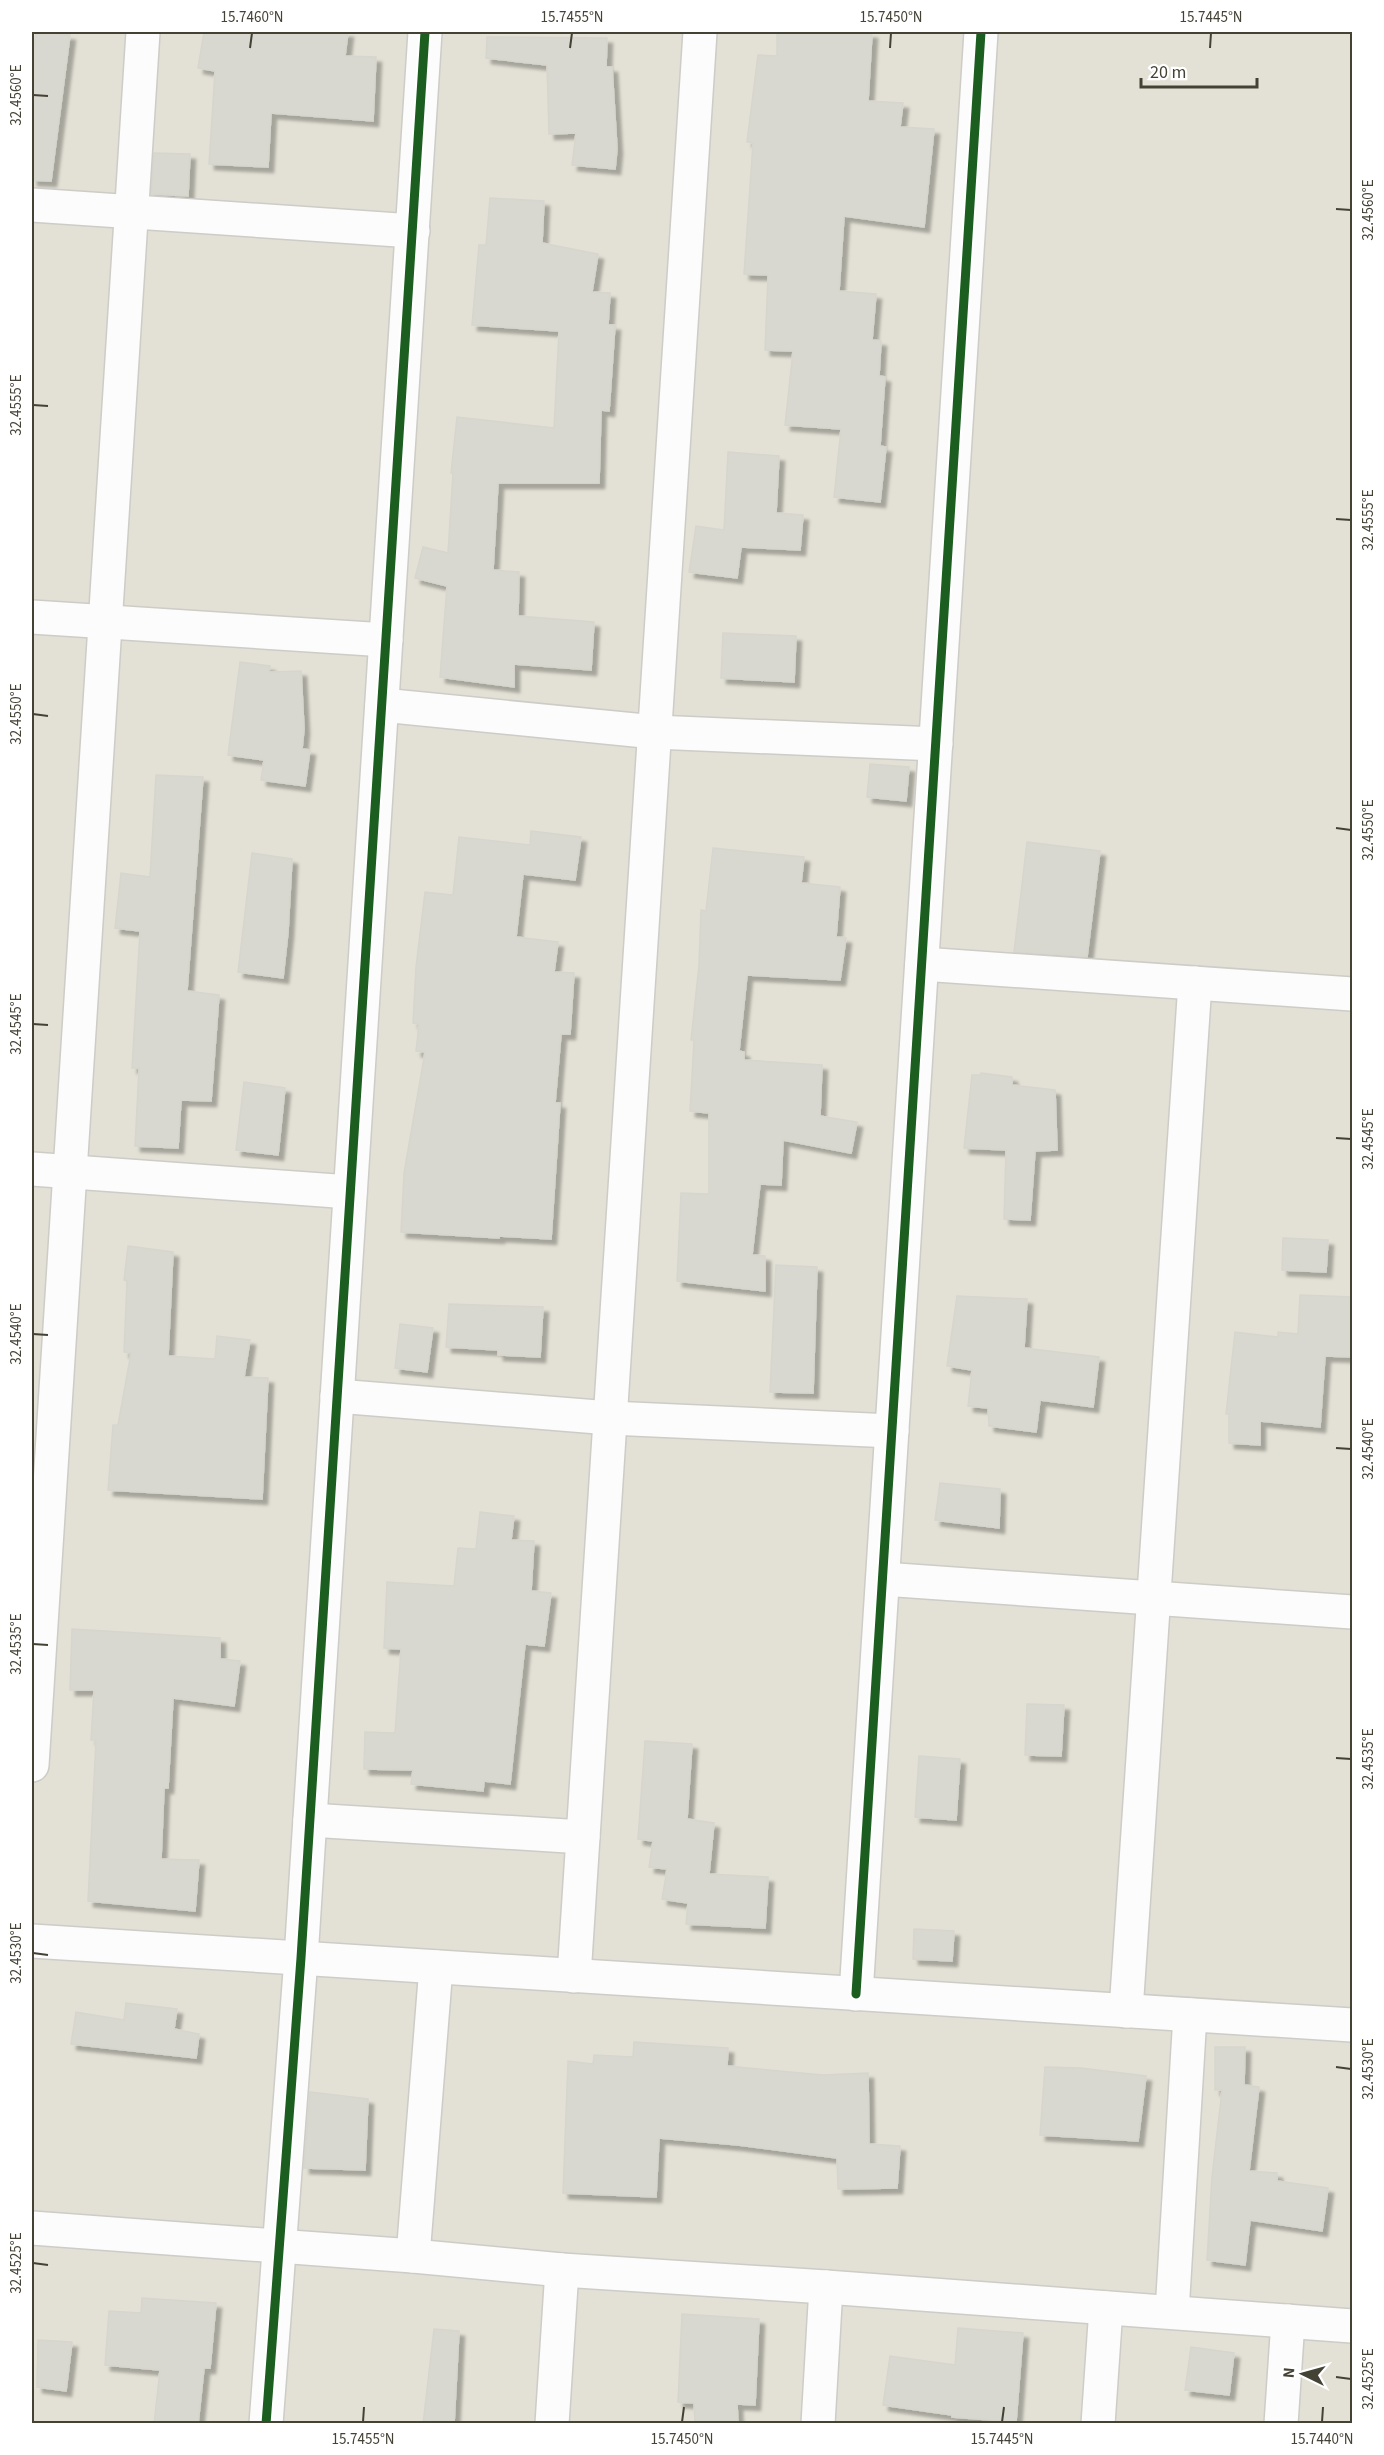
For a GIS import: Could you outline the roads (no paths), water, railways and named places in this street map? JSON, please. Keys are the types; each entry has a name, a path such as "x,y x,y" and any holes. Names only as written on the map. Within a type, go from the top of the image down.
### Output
{"street":[{"path":"32,1766 143,32"},
{"path":"266,2424 301,1958 425,32"},
{"path":"574,1976 700,32"},
{"path":"856,1994 981,32"},
{"path":"32,205 413,231"},
{"path":"32,617 386,640"},
{"path":"382,705 655,732 936,744"},
{"path":"922,964 1353,994"},
{"path":"1126,2011 1195,983"},
{"path":"32,1169 351,1192"},
{"path":"337,1396 610,1418 892,1431"},
{"path":"883,1579 1353,1612"},
{"path":"310,1820 583,1837"},
{"path":"32,1941 1353,2025"},
{"path":"413,2256 436,1967"},
{"path":"1172,2312 1190,2015"},
{"path":"32,2228 413,2256 562,2270 1353,2326"},
{"path":"552,2424 562,2270"},
{"path":"818,2424 826,2287"},
{"path":"1098,2424 1106,2308"},
{"path":"1281,2424 1288,2321"}]}
